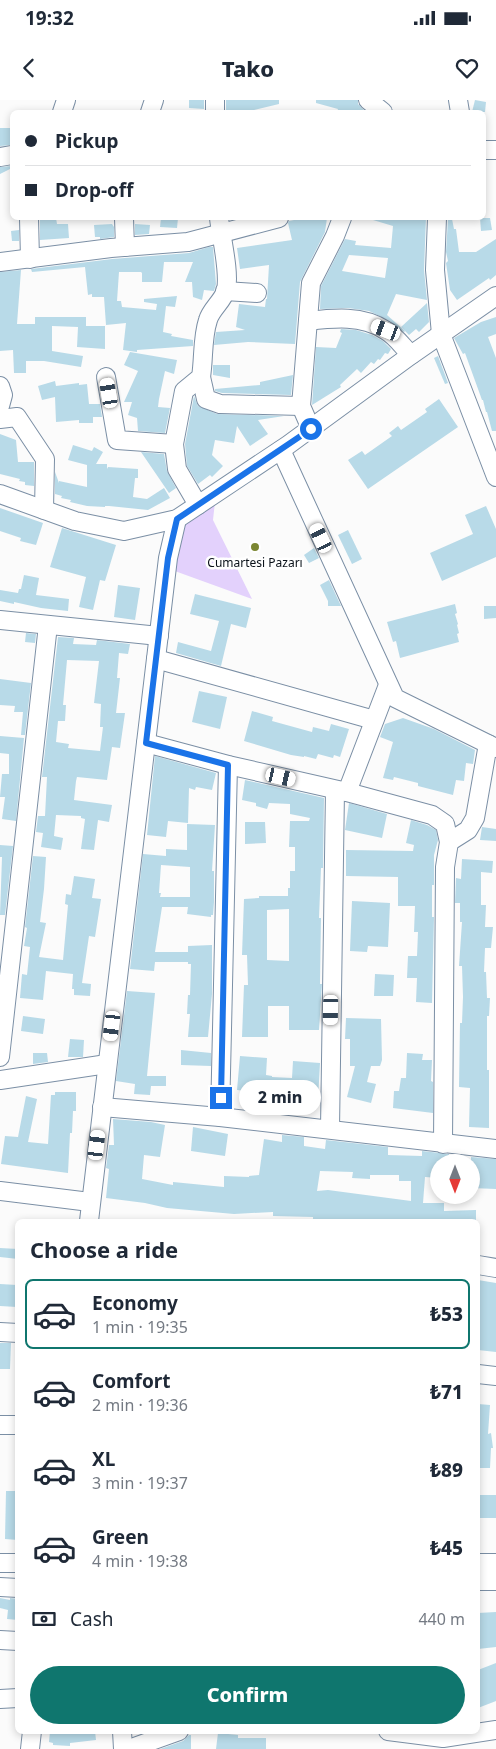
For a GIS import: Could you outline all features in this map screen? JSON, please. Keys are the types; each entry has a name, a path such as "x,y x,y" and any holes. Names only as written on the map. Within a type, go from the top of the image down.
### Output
{"street":[{"path":"368,100 380,110"},
{"path":"29,220 30,259"},
{"path":"124,220 125,247"},
{"path":"0,262 125,247 188,242 220,226 264,220"},
{"path":"311,429 301,406 311,283 336,236 341,220"},
{"path":"437,220 435,270 441,334 491,452 496,477"},
{"path":"220,226 227,273 226,291 208,318 204,335 201,377 206,399 220,404 301,406"},
{"path":"226,291 257,293"},
{"path":"0,494 75,522 124,531 177,519 281,450 411,355 496,296"},
{"path":"308,321 340,318 362,321 386,330 411,355"},
{"path":"106,377 117,440 174,444"},
{"path":"198,505 177,469 174,444 184,390 201,377"},
{"path":"0,386 3,395 0,406"},
{"path":"0,419 17,417 45,459 44,510"},
{"path":"281,450 395,698 492,746 475,818 468,830 449,842"},
{"path":"94,1219 90,1202 168,558 177,519"},
{"path":"0,620 159,636"},
{"path":"0,1057 48,625"},
{"path":"156,659 374,720"},
{"path":"330,1129 341,791 388,685"},
{"path":"146,743 432,815 445,824 449,842 445,867 443,1144"},
{"path":"220,1117 228,765"},
{"path":"0,1080 107,1064"},
{"path":"102,1107 220,1117 496,1149"},
{"path":"0,1191 90,1202"},
{"path":"480,1265 496,1268"},
{"path":"0,1332 15,1334"},
{"path":"480,1374 496,1376"},
{"path":"0,1425 15,1425"},
{"path":"0,1563 15,1563"},
{"path":"480,1563 496,1563"},
{"path":"480,1581 496,1581"},
{"path":"0,1587 15,1588"},
{"path":"0,1640 15,1641"},
{"path":"0,1699 15,1698"},
{"path":"480,1731 496,1730"},
{"path":"30,1749 32,1734"},
{"path":"122,1734 123,1749"},
{"path":"129,1749 171,1734"},
{"path":"397,1734 420,1742 444,1734"}],"shaded area":[{"path":"215,502 213,520 252,599 172,570 177,530"}],"building":[{"path":"189,100 204,100 204,109 189,108"},
{"path":"226,100 279,100 279,104 254,110 226,110"},
{"path":"316,100 358,100 358,104 364,110 338,110 316,103"},
{"path":"475,100 486,102 485,110 472,110"},
{"path":"0,128 10,128 10,145 0,146"},
{"path":"10,166 10,169 0,174 0,167"},
{"path":"490,218 492,230 481,231 480,220"},
{"path":"40,220 56,220 57,224 68,224 69,238 40,240"},
{"path":"161,220 178,220 177,228 160,227"},
{"path":"327,220 325,232 300,282 295,344 248,342 214,345 216,332 245,330 236,327 239,304 265,307 267,299 269,265 240,269 237,248 292,240 289,221"},
{"path":"373,220 426,220 424,270 427,300 396,294 387,315 405,331 369,311 348,308 320,309 321,286 345,239 356,241 355,245 391,248 393,226","holes":["349,255 388,258 385,278 342,271"]},
{"path":"448,220 452,220 454,229 456,229 459,252 476,252 496,239 496,275 457,300 450,290 446,252"},
{"path":"112,224 114,227 114,237 100,239 100,237 95,237 94,225"},
{"path":"135,224 150,225 149,234 135,235"},
{"path":"19,230 19,241 12,241 11,231"},
{"path":"213,247 216,284 214,291 204,290 202,300 193,297 192,282 185,282 193,262 164,262 162,282 142,282 141,272 119,272 117,301 121,301 122,307 156,310 157,304 144,302 144,299 177,296 175,307 166,306 163,332 172,334 171,336 193,340 193,346 137,350 137,352 123,350 126,323 106,325 104,297 88,295 85,267 32,272 31,269 112,259 189,253"},
{"path":"21,270 17,324 35,324 35,317 86,317 86,326 105,326 105,349 77,347 78,327 52,326 52,351 83,356 81,367 44,361 26,361 26,373 14,373 13,350 0,351 0,272"},
{"path":"427,303 429,322 419,332 416,329 409,335 401,327"},
{"path":"496,317 496,334 488,337 496,358 496,431 492,431 483,400 465,353 463,354 454,338 481,322"},
{"path":"341,329 356,330 372,335 383,341 391,349 388,354 385,353 374,364 371,362 361,373 357,369 340,385 341,387 312,405 316,347 336,348 342,333 340,332"},
{"path":"130,352 177,360 174,374 165,371 159,399 158,407 170,408 165,433 138,431 137,418 128,415 132,402 124,402 138,371 124,365"},
{"path":"438,356 448,383 445,384 434,358"},
{"path":"213,365 230,365 230,378 213,375"},
{"path":"293,375 291,395 222,393 215,391 215,389 260,385 260,382"},
{"path":"55,381 56,386 79,383 79,385 87,384 89,404 100,404 102,417 93,417 93,423 79,423 79,420 56,422 55,397 42,400 38,386"},
{"path":"194,396 198,406 217,414 284,416 258,420 268,434 250,446 237,426 234,443 215,440 212,455 223,466 212,477 210,475 198,484 187,466 185,444"},
{"path":"439,399 458,427 368,489 348,460 362,451 365,455 392,436 389,433 398,426 401,430 427,412 425,409"},
{"path":"0,434 16,440 18,462 34,462 34,486 25,485 25,482 19,481 20,479 0,474"},
{"path":"73,445 92,451 94,447 103,452 96,464 107,464 107,469 108,467 138,469 138,478 135,478 133,497 147,499 164,488 170,498 148,510 87,506 61,498 62,496 55,494 55,472 59,483 59,481 87,487 87,465 68,460"},
{"path":"141,452 164,454 167,471 176,488 169,493"},
{"path":"486,506 496,529 496,557 442,581 430,553 473,534 465,515"},
{"path":"0,508 43,523 36,545 20,541 21,538 0,531"},
{"path":"62,528 116,545 105,581 100,580 93,610 79,607 86,577 50,567"},
{"path":"348,530 362,559 352,564 338,535"},
{"path":"314,548 319,558 309,563 304,555"},
{"path":"24,575 39,578 36,595 69,599 68,611 0,601 0,590 18,593 19,589 21,589"},
{"path":"329,580 341,606 328,606 328,601 320,585"},
{"path":"118,585 140,588 135,620 114,617"},
{"path":"195,594 251,608 246,628 231,624 221,666 176,653 178,642 211,651 219,621 190,614"},
{"path":"455,604 459,642 400,658 396,641 393,642 387,622"},
{"path":"484,606 496,606 496,618 484,619"},
{"path":"26,633 36,634 35,643 25,642"},
{"path":"58,637 74,638 73,644 96,645 97,640 130,644 128,654 119,653 117,678 120,678 116,713 125,713 120,748 112,747 107,780 77,777 76,781 74,800 112,805 109,822 98,820 94,850 81,849 85,819 81,818 81,816 56,815 54,836 63,838 61,850 41,847 43,833 36,832 38,816 45,816 47,777 42,777","holes":["67,660 99,661 94,703 101,704 100,727 103,727 100,751 68,748 69,744 56,742 58,721 65,721 66,705 63,705"]},
{"path":"0,679 31,683 25,735 21,735 23,712 14,712 15,706 0,705"},
{"path":"199,691 227,697 220,729 192,722"},
{"path":"252,711 273,717 272,721 312,732 313,727 329,731 331,724 349,729 340,757 334,755 333,758 318,754 316,759 291,755 244,741"},
{"path":"403,718 434,729 475,750 473,764 466,763 464,781 456,780 453,795 418,786 418,783 394,777 393,780 383,778 393,742 380,737 385,724"},
{"path":"0,736 24,738 16,821 2,819 5,797 0,797 2,774 9,774 9,754 0,753"},
{"path":"155,756 216,773 212,790 196,787 195,790 189,788 188,823 168,821 166,837 147,835"},
{"path":"245,780 324,798 323,868 321,868 319,918 321,918 320,984 322,984 319,1030 289,1030 289,1006 268,1006 268,1037 242,1037 244,985 248,985 247,955 242,955 244,899 259,898 259,896 288,896 290,871 295,871 295,847 289,847 290,821 309,821 310,818 290,814 290,804 269,803 267,809 256,806 256,803 242,800","holes":["289,909 289,961 267,960 267,910"]},
{"path":"349,803 387,814 382,838 345,830"},
{"path":"411,820 436,830 438,840 434,855 434,885 432,885 432,917 434,917 432,1003 416,1002 417,978 407,978 408,956 417,956 418,932 414,932 415,906 398,906 398,877 346,876 346,850 413,851 414,845 406,843"},
{"path":"245,822 265,822 266,843 245,844"},
{"path":"187,824 215,825 212,871 214,871 213,915 211,917 187,914 188,907 162,907 155,952 188,952 188,946 212,945 212,994 208,1037 188,1037 190,1014 187,1014 191,964 188,964 188,962 155,962 154,971 130,969 143,854 166,856 166,849 187,850","holes":["161,865 190,867 190,897 160,897"]},
{"path":"482,827 496,829 496,841 480,840"},
{"path":"0,845 13,846 5,915 0,915 2,857 0,857"},
{"path":"33,856 46,857 40,922 46,923 39,957 63,960 68,905 65,904 66,894 71,895 74,876 95,879 92,898 101,899 95,937 89,936 82,983 91,984 90,996 74,995 74,989 72,989 73,974 46,971 43,1000 20,998 22,974 27,975 30,947 24,946"},
{"path":"462,859 493,861 492,873 481,872 481,905 486,905 485,927 493,927 491,948 485,948 484,972 486,972 487,998 490,998 489,1016 487,1016 489,1128 469,1127 470,1088 459,1087 460,1023 462,1023 463,997 462,966 459,966 462,922 460,922 460,903 455,903 456,878 461,879"},
{"path":"352,901 390,903 388,947 368,946 367,952 350,951"},
{"path":"375,974 394,975 393,996 374,996"},
{"path":"127,991 155,993 147,1076 166,1076 166,1086 151,1086 150,1095 134,1094 135,1084 116,1081"},
{"path":"23,1016 45,1019 43,1034 21,1031"},
{"path":"346,1018 381,1019 382,1060 380,1066 371,1066 367,1082 376,1084 371,1103 347,1097 355,1066 350,1066 350,1039 345,1039"},
{"path":"70,1039 84,1040 83,1057 68,1057"},
{"path":"181,1050 211,1053 211,1066 181,1065"},
{"path":"33,1053 47,1053 48,1062 33,1064"},
{"path":"407,1053 423,1054 422,1060 432,1060 433,1113 393,1108 394,1091 399,1091 401,1078 406,1078"},
{"path":"240,1056 267,1058 266,1075 272,1077 292,1078 293,1061 320,1063 318,1100 281,1098 281,1095 237,1090"},
{"path":"55,1092 76,1092 76,1111 73,1111 72,1133 70,1133 68,1173 1,1164 5,1136 18,1137 26,1096 37,1099 28,1142 48,1144 51,1095 55,1095"},
{"path":"113,1119 165,1125 160,1157 144,1155 142,1179 173,1185 173,1182 224,1187 224,1176 249,1177 259,1175 264,1139 282,1142 282,1135 304,1137 304,1146 325,1149 326,1140 388,1147 388,1155 422,1156 422,1151 449,1154 430,1154 430,1177 425,1177 423,1203 444,1204 444,1211 476,1210 476,1219 313,1219 313,1217 273,1216 273,1212 234,1214 167,1208 106,1198 109,1169 106,1168 109,1145 114,1145","holes":["320,1171 353,1172 352,1178 370,1179 370,1175 399,1175 399,1181 411,1181 411,1201 328,1190 317,1191"]},
{"path":"193,1127 228,1134 225,1156 191,1151"},
{"path":"480,1158 496,1159 496,1189 480,1188"},
{"path":"0,1248 15,1249 15,1259 0,1257"},
{"path":"480,1280 496,1283 496,1352 480,1350"},
{"path":"0,1284 15,1285 15,1307 0,1306"},
{"path":"0,1343 11,1343 10,1369 0,1369"},
{"path":"480,1404 490,1405 488,1434 491,1433 493,1448 491,1448 490,1468 480,1468"},
{"path":"6,1491 15,1491 15,1540 5,1539"},
{"path":"480,1495 496,1495 496,1518 480,1518"},
{"path":"0,1598 10,1600 10,1598 15,1599 15,1620 7,1619 8,1610 0,1608"},
{"path":"496,1612 496,1647 480,1649 480,1613"},
{"path":"496,1663 496,1701 480,1707 480,1669"},
{"path":"50,1734 95,1734 96,1740 70,1743 70,1746 53,1745 53,1743 49,1742"},
{"path":"218,1734 238,1735 238,1738 266,1738 266,1749 216,1749"},
{"path":"191,1735 191,1749 160,1749 183,1741"}],"place":[{"name":"Cumartesi Pazarı","path":"255,547"}],"route":[{"path":"221,1098 228,765 146,743 168,558 177,519 311,429"}]}
